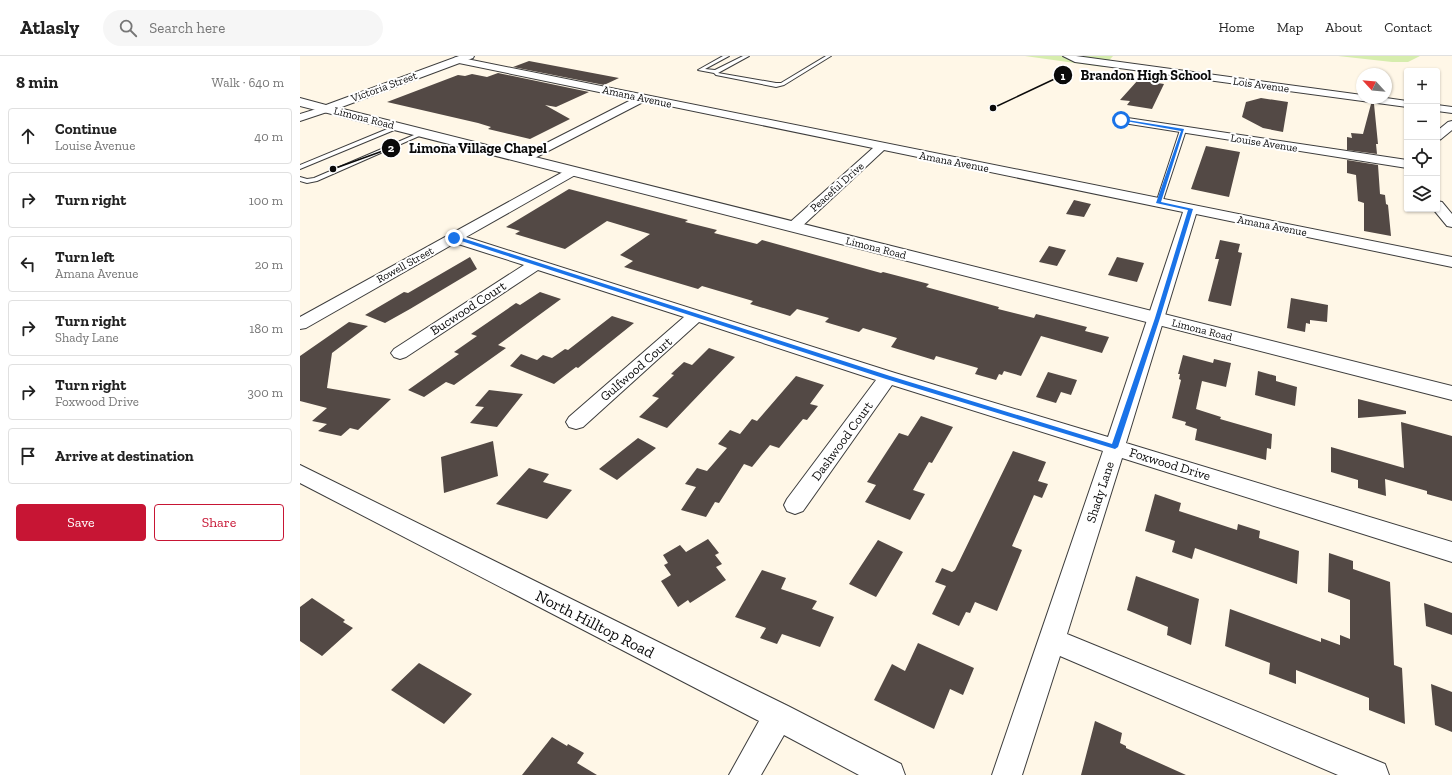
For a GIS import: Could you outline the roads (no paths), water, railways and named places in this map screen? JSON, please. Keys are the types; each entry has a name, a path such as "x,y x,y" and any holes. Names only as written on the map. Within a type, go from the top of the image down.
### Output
{"street":[{"name":"Lois Avenue","path":"1068,56 1090,61 1404,104"},
{"name":"Amana Avenue","path":"463,58 643,98 1452,262"},
{"name":"Victoria Street","path":"300,118 463,58"},
{"path":"525,159 643,98"},
{"name":"Limona Road","path":"300,102 1452,393"},
{"path":"1440,108 1452,110"},
{"name":"Louise Avenue","path":"1121,120 1404,164"},
{"path":"1440,134 1452,124"},
{"name":"Peaceful Drive","path":"793,227 881,147"},
{"name":"Rowell Street","path":"300,324 572,171"},
{"name":"Shady Lane","path":"1007,775 1157,318 1191,209"},
{"path":"1440,209 1452,223"},
{"name":"Foxwood Drive","path":"454,238 888,377 1452,552"},
{"name":"Bucwood Court","path":"400,353 536,264"},
{"name":"Gulfwood Court","path":"576,422 696,315"},
{"name":"Dashwood Court","path":"795,505 888,377"},
{"name":"North Hilltop Road","path":"300,473 778,716 890,775"},
{"path":"1051,640 1374,775"},
{"path":"744,775 778,716"}],"lane":[{"path":"727,56 700,70 776,85 782,84 829,56"},
{"path":"716,72 747,56"},
{"path":"300,167 397,127"},
{"path":"1159,203 1183,130"},
{"path":"300,179 307,181 315,180 423,133"}],"place":[{"name":"Brandon High School","path":"993,108"},
{"name":"Limona Village Chapel","path":"333,169"}]}
